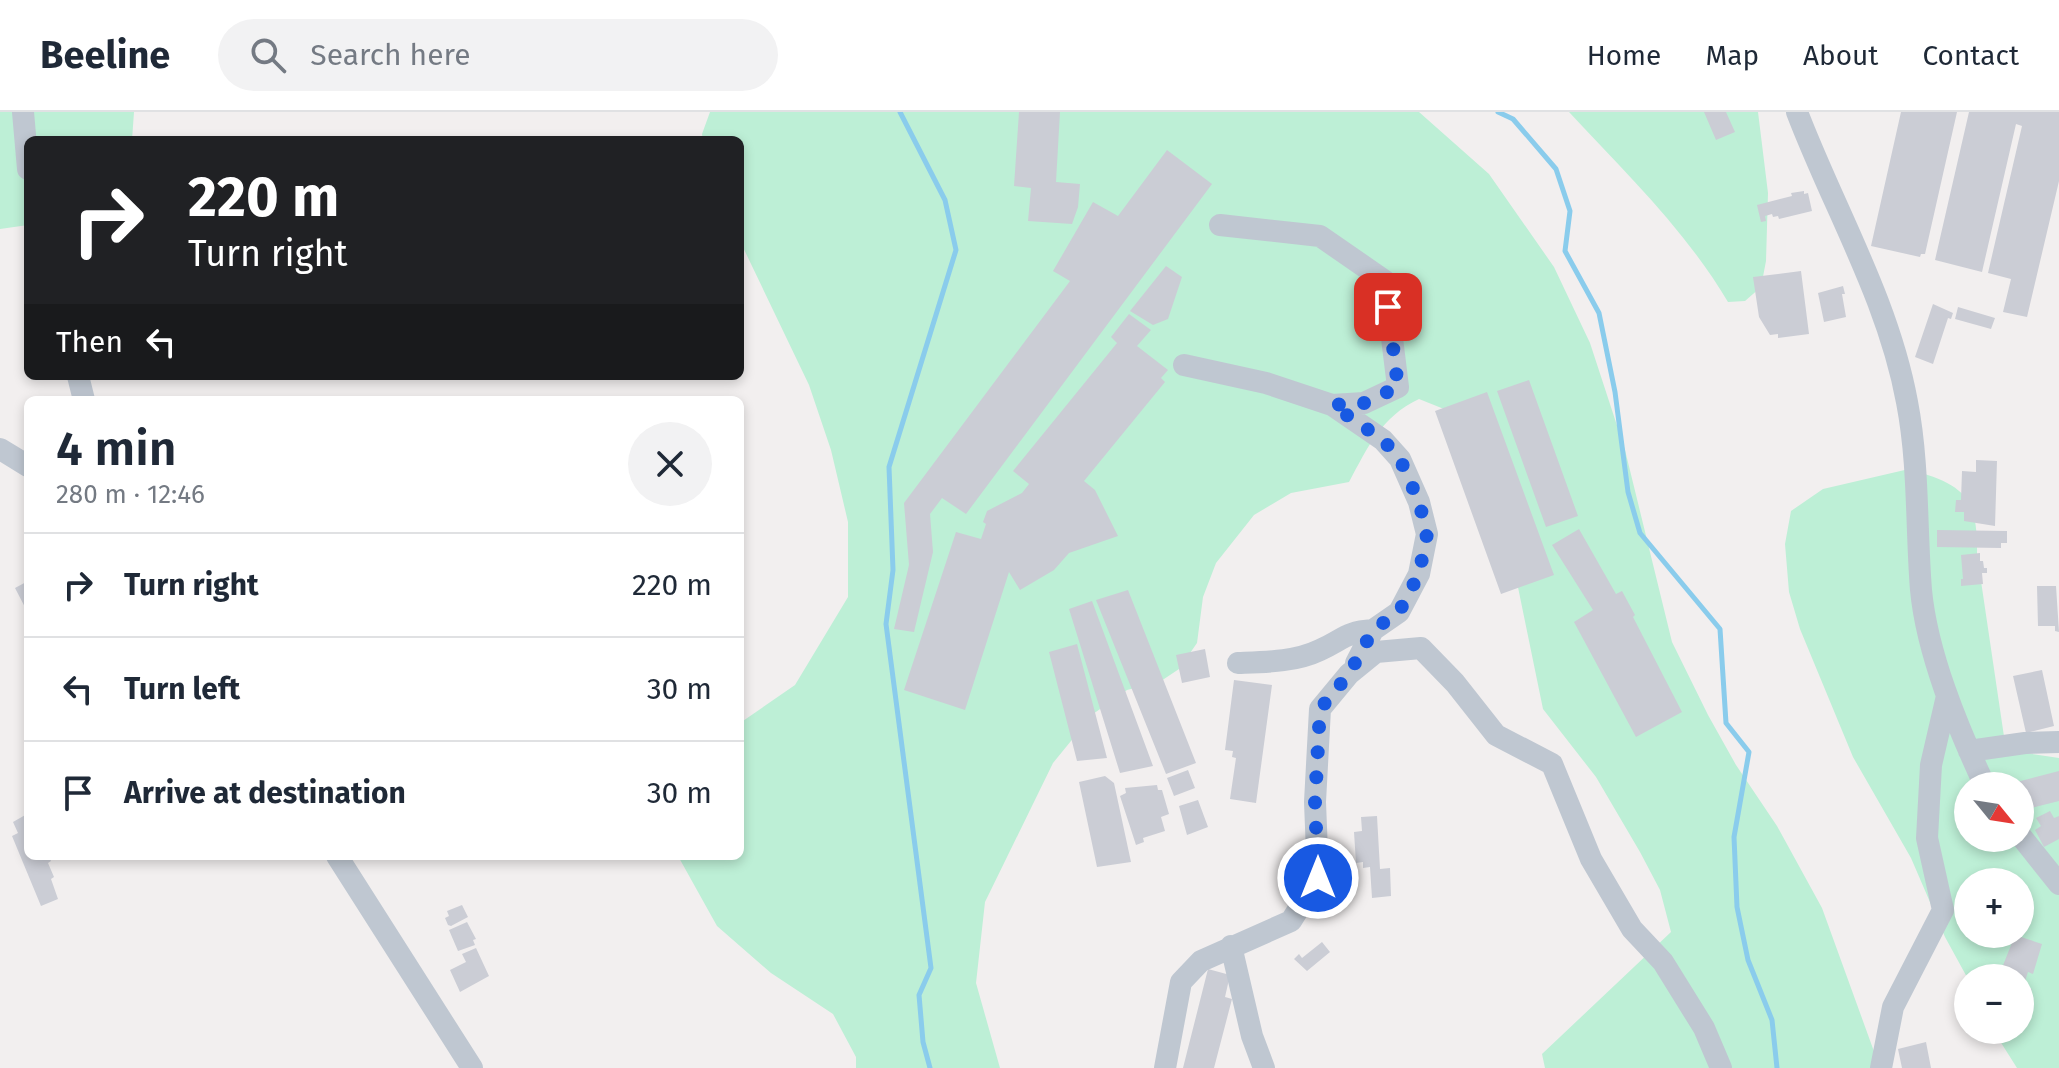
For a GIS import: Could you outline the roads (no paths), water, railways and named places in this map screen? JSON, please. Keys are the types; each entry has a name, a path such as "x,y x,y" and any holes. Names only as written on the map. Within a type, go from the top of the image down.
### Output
{"street":[{"path":"23,112 25,136"},
{"path":"1797,112 1893,340 1916,461 1922,593 1947,696 1979,772"},
{"path":"1220,225 1320,236 1385,281 1398,387 1364,403 1332,405"},
{"path":"1165,1068 1181,982 1201,961 1291,921 1318,878 1315,802 1320,709 1349,674 1373,630 1399,612 1419,574 1427,534 1419,502 1400,459 1383,440 1332,405 1266,383 1184,365"},
{"path":"0,449 24,464"},
{"path":"1238,663 1280,662 1320,651 1351,631 1373,630"},
{"path":"1349,674 1376,652 1421,648 1455,683 1496,735 1552,764 1591,859 1632,929 1663,962 1704,1028 1721,1068"},
{"path":"1881,1068 1893,1007 1943,910 1927,838 1931,765 1947,696"},
{"path":"1969,751 2059,742"},
{"path":"2034,852 2059,884"},
{"path":"340,860 472,1068"},
{"path":"1231,946 1252,1036 1264,1068"}],"waterway":[{"path":"900,112 945,200 956,250 889,467 893,570 886,624 931,968 919,995 923,1042 930,1068"},
{"path":"1498,112 1513,119 1556,169 1570,211 1565,251 1599,313 1615,392 1628,492 1640,533 1720,629 1726,723 1749,752 1734,837 1737,907 1748,960 1772,1020 1777,1068"}]}
